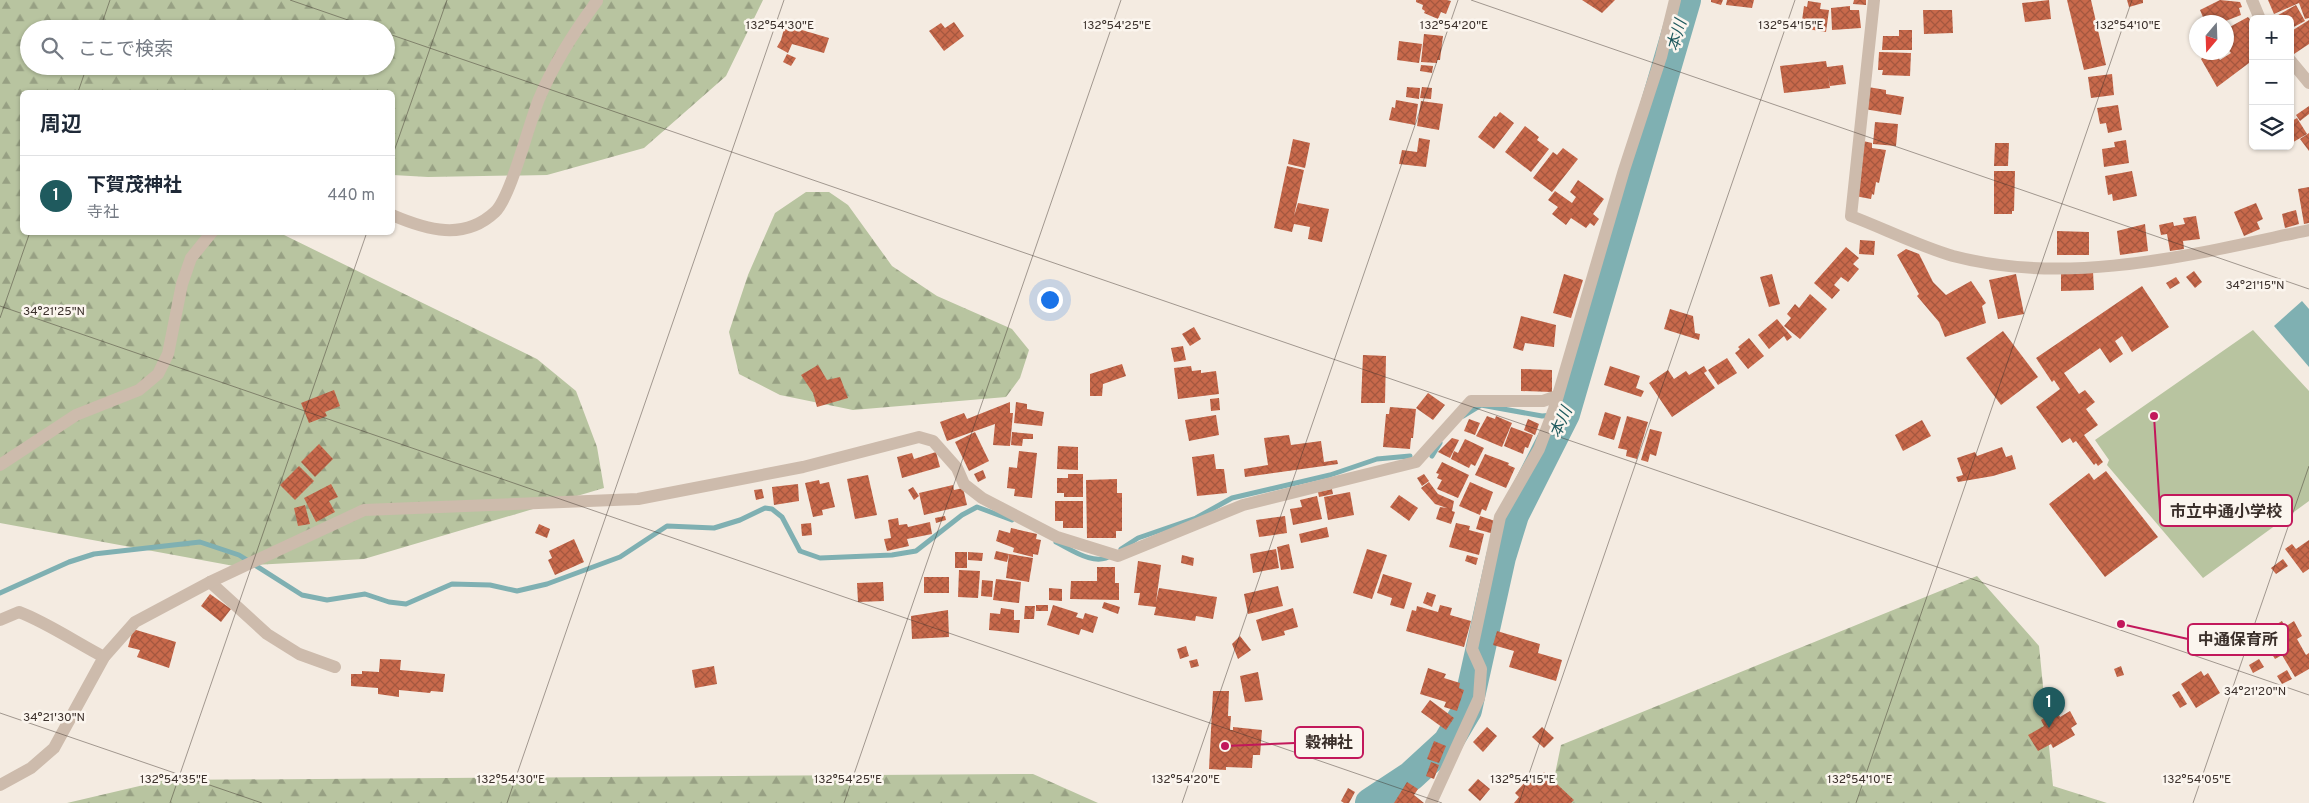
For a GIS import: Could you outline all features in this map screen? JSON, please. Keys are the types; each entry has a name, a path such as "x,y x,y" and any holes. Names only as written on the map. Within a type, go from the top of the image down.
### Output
{"street":[{"path":"1430,803 1479,698 1481,669 1472,649 1500,517 1539,449 1552,414 1624,170 1662,57 1675,0"},
{"path":"1874,0 1851,216 1953,256 2023,268 2094,268 2201,252 2309,230"},
{"path":"2252,0 2258,15"},
{"path":"395,217 446,232 474,225 496,212 507,191 539,99 570,37 597,2"},
{"path":"2294,65 2309,83"},
{"path":"0,465 76,415 139,390 158,374 168,354 182,284 191,258 210,235"},
{"path":"0,785 31,768 54,748 104,658 135,622 210,582 364,510 638,499 803,467 919,438 933,441 957,468 964,484 982,498 1057,537 1118,556 1243,505 1416,462 1471,401 1543,401 1557,396"},
{"path":"210,582 267,634 299,654 335,667"},
{"path":"0,620 19,612 36,618 46,627 104,658"}],"green space":[{"path":"0,0 763,0 726,76 644,148 547,175 428,177 395,175 395,90 20,90 20,235 284,235 537,359 576,391 597,447 604,488 364,559 234,566 0,523"},
{"path":"806,192 829,192 848,205 892,266 937,296 1012,329 1029,350 1020,378 1006,397 853,410 780,395 739,374 729,332 748,275 775,213"},
{"path":"2253,330 2309,391 2309,501 2203,578 2107,465 2109,460 2095,440"},
{"path":"1977,576 2039,646 2053,786 2107,803 1549,803 1561,745"},
{"path":"1033,774 1098,803 67,803 165,780"}],"water":[{"path":"2302,301 2309,309 2309,367 2274,326"}],"building":[{"path":"1416,0 1451,1 1446,14 1441,12 1438,19 1424,13 1423,5 1416,2"},
{"path":"1582,0 1615,0 1602,13"},
{"path":"1711,0 1723,0 1721,5 1711,2"},
{"path":"1727,0 1754,0 1752,8 1726,5"},
{"path":"1854,0 1866,0 1866,5 1853,4"},
{"path":"2049,0 2051,19 2025,22 2022,3"},
{"path":"2067,0 2091,0 2106,65 2084,70"},
{"path":"2127,0 2143,0 2143,3 2129,7"},
{"path":"2220,0 2240,2 2242,7 2239,8 2241,15 2234,18 2234,15 2202,15 2200,10"},
{"path":"2268,0 2309,0 2309,18 2305,19 2299,3 2274,14"},
{"path":"1808,1 1821,3 1820,9 1829,10 1826,32 1801,28 1804,6 1807,7"},
{"path":"2296,5 2305,21 2294,27 2294,15 2278,15"},
{"path":"1850,6 1850,10 1859,10 1861,28 1832,30 1831,8"},
{"path":"1923,10 1952,10 1953,33 1924,34"},
{"path":"2249,18 2249,63 2217,87 2202,60 2234,60 2234,25"},
{"path":"2309,20 2309,44 2294,54 2294,29"},
{"path":"954,22 964,36 944,51 929,31 941,23 945,28"},
{"path":"785,25 829,38 824,53 792,44 788,53 777,47"},
{"path":"1899,30 1912,30 1912,50 1882,50 1883,36 1899,36"},
{"path":"1424,34 1443,36 1440,60 1437,60 1437,63 1421,62"},
{"path":"1399,41 1422,44 1419,63 1397,60"},
{"path":"1879,52 1911,53 1910,76 1882,75 1883,70 1878,70"},
{"path":"787,54 796,58 791,66 783,62"},
{"path":"1826,61 1827,67 1843,65 1846,84 1830,86 1828,75 1830,88 1784,93 1780,66"},
{"path":"1421,65 1433,66 1432,73 1420,71"},
{"path":"2112,74 2114,95 2091,98 2088,77"},
{"path":"1407,87 1420,88 1419,99 1406,97"},
{"path":"1422,87 1432,88 1431,99 1420,98"},
{"path":"1868,87 1886,90 1886,94 1904,97 1901,115 1864,109"},
{"path":"1396,100 1418,104 1415,125 1389,120 1392,107 1395,108"},
{"path":"1421,101 1443,104 1439,130 1417,126"},
{"path":"2118,105 2122,130 2108,133 2106,123 2100,124 2097,108"},
{"path":"2309,106 2309,114 2300,121 2296,115"},
{"path":"1500,112 1514,123 1494,149 1478,137 1494,116 1496,117"},
{"path":"2297,118 2307,134 2294,142 2294,120"},
{"path":"1875,122 1898,124 1896,146 1873,144"},
{"path":"1525,126 1539,137 1537,140 1549,149 1531,172 1505,152"},
{"path":"2309,133 2309,151 2300,139"},
{"path":"1419,138 1430,140 1426,167 1399,164 1402,150 1417,152"},
{"path":"1293,139 1310,143 1305,168 1288,164"},
{"path":"2126,140 2129,163 2104,167 2102,149 2115,147 2114,142"},
{"path":"1863,141 1872,143 1872,148 1886,150 1879,183 1876,182 1874,195 1872,194 1871,199 1855,196"},
{"path":"1995,143 2009,143 2008,166 1994,166"},
{"path":"1563,148 1578,159 1552,192 1533,178 1553,152 1557,155"},
{"path":"1287,166 1304,170 1294,216 1298,203 1329,209 1322,242 1308,239 1310,227 1294,224 1292,232 1274,228"},
{"path":"1994,171 2015,171 2014,211 2012,211 2012,214 1994,214"},
{"path":"2132,171 2137,196 2113,201 2112,194 2108,195 2105,176"},
{"path":"1578,180 1604,199 1593,214 1599,219 1594,226 1590,223 1586,228 1571,218 1566,225 1552,214 1558,207 1548,200 1555,191 1572,203 1576,197 1570,192"},
{"path":"2309,187 2309,223 2304,224 2298,189"},
{"path":"2256,203 2263,219 2257,222 2260,229 2244,236 2234,212"},
{"path":"2296,210 2299,224 2285,228 2282,214"},
{"path":"2196,216 2200,239 2183,241 2184,249 2170,251 2167,234 2161,235 2159,225 2173,222 2174,226 2185,224 2183,218"},
{"path":"2145,224 2148,251 2120,255 2117,231"},
{"path":"2057,231 2089,232 2089,255 2057,255"},
{"path":"1860,240 1875,241 1874,255 1859,254"},
{"path":"1846,247 1859,258 1853,264 1859,269 1848,282 1841,277 1834,285 1840,290 1832,299 1814,283"},
{"path":"1906,249 1919,254 1933,282 1946,295 1971,281 1986,303 1982,306 1986,323 1945,337 1939,322 1917,296 1919,294 1897,255"},
{"path":"2194,271 2202,282 2195,288 2186,277"},
{"path":"2093,272 2094,290 2061,291 2061,274"},
{"path":"1564,274 1583,280 1571,318 1553,313"},
{"path":"1772,274 1780,304 1769,307 1760,277"},
{"path":"2016,274 2024,314 1998,319 1989,280"},
{"path":"2176,277 2180,283 2170,289 2166,283"},
{"path":"2142,286 2169,327 2132,352 2122,336 2115,341 2123,354 2110,363 2100,348 2064,373 2079,394 2085,390 2095,402 2086,409 2098,425 2084,435 2103,462 2098,466 2096,463 2094,465 2076,441 2073,443 2070,438 2062,443 2036,407 2060,389 2054,380 2052,382 2036,358"},
{"path":"1810,294 1827,309 1800,339 1784,326 1791,318 1787,314 1795,304 1799,308"},
{"path":"1670,309 1693,316 1695,333 1700,334 1699,340 1664,329"},
{"path":"1521,316 1556,325 1554,347 1525,343 1523,351 1513,348"},
{"path":"1777,319 1792,337 1787,341 1784,336 1769,349 1758,335"},
{"path":"1194,327 1201,339 1190,346 1182,334"},
{"path":"2003,331 2038,377 2001,405 1966,358"},
{"path":"1749,338 1764,356 1748,369 1735,353 1740,349 1738,347"},
{"path":"1183,346 1186,360 1174,362 1171,348"},
{"path":"1363,355 1386,356 1385,403 1361,403"},
{"path":"1727,358 1737,373 1718,385 1708,370"},
{"path":"1122,364 1126,376 1103,384 1102,396 1090,396 1090,374"},
{"path":"818,365 827,380 840,377 848,398 817,407 813,393 801,375"},
{"path":"1191,366 1192,371 1201,370 1201,373 1216,371 1219,394 1178,399 1174,368"},
{"path":"1610,366 1640,376 1636,388 1644,391 1641,397 1604,385"},
{"path":"1704,366 1707,371 1704,373 1715,388 1672,417 1649,383 1668,370 1674,379 1686,371 1689,375"},
{"path":"1521,369 1552,370 1552,392 1521,391"},
{"path":"334,390 340,406 325,412 327,416 309,423 301,403"},
{"path":"1428,393 1445,405 1433,420 1416,408"},
{"path":"1219,398 1220,410 1211,411 1210,399"},
{"path":"1010,402 1010,413 1013,413 1010,446 993,445 995,424 947,441 940,422 964,413 967,419"},
{"path":"1016,402 1027,404 1027,409 1044,412 1042,426 1014,423"},
{"path":"1390,407 1416,409 1410,449 1383,447 1386,414 1389,414"},
{"path":"1605,412 1621,417 1614,440 1598,435"},
{"path":"1216,415 1219,435 1189,441 1185,420"},
{"path":"1487,416 1495,419 1496,416 1512,423 1502,447 1476,436"},
{"path":"1627,416 1648,422 1637,459 1626,456 1627,450 1618,448"},
{"path":"1469,419 1480,423 1475,435 1464,431"},
{"path":"1528,419 1539,424 1535,435 1524,430"},
{"path":"1922,420 1931,436 1903,451 1895,435"},
{"path":"1511,427 1533,435 1528,448 1525,447 1523,454 1504,446"},
{"path":"1650,429 1662,432 1656,456 1650,454 1648,462 1641,460"},
{"path":"975,432 989,461 969,471 955,442"},
{"path":"1012,432 1033,434 1033,439 1023,439 1022,446 1011,445"},
{"path":"1289,435 1291,445 1321,441 1324,462 1337,460 1338,464 1245,477 1244,469 1268,465 1264,438"},
{"path":"1452,438 1459,440 1450,458 1438,452"},
{"path":"1465,439 1484,448 1475,466 1471,464 1469,468 1451,459 1454,451 1458,453"},
{"path":"319,444 333,459 315,477 301,462"},
{"path":"1058,446 1078,447 1078,470 1057,469"},
{"path":"2002,447 2006,457 2012,455 2016,469 1993,476 1958,482 1956,477 1963,475 1957,458 1975,452 1977,456"},
{"path":"1019,451 1037,453 1032,498 1014,496 1015,489 1007,488 1009,467 1017,468"},
{"path":"936,452 940,467 902,478 897,457 912,453 914,459"},
{"path":"1214,454 1216,469 1224,469 1227,493 1197,496 1192,457"},
{"path":"1485,454 1509,463 1508,465 1515,468 1506,488 1475,475"},
{"path":"1442,462 1469,475 1458,498 1437,489 1442,480 1437,478 1439,474 1436,473"},
{"path":"299,466 314,481 295,500 280,485"},
{"path":"983,470 986,478 978,482 974,474"},
{"path":"2106,471 2158,537 2105,577 2049,504 2089,473 2094,480"},
{"path":"1068,474 1083,474 1083,497 1064,497 1064,493 1057,493 1057,478 1068,478"},
{"path":"1424,474 1429,481 1422,486 1417,478"},
{"path":"868,475 877,515 855,519 847,479"},
{"path":"1117,479 1117,493 1122,493 1122,531 1116,531 1116,538 1087,538 1086,480"},
{"path":"819,480 820,484 829,482 835,507 822,510 823,515 813,517 805,483"},
{"path":"1429,482 1438,494 1454,501 1452,511 1455,512 1451,524 1436,519 1440,507 1447,508 1435,504 1421,488"},
{"path":"1470,482 1493,492 1486,511 1482,509 1480,515 1459,506"},
{"path":"331,484 338,497 329,501 335,512 316,522 304,498"},
{"path":"798,484 799,501 774,505 772,487"},
{"path":"953,485 954,490 963,488 967,505 924,515 919,493"},
{"path":"913,487 919,496 914,500 908,490"},
{"path":"762,489 764,498 756,500 754,490"},
{"path":"1332,489 1333,494 1319,497 1318,492"},
{"path":"1350,492 1354,515 1328,520 1324,497"},
{"path":"1399,495 1418,508 1409,521 1390,507"},
{"path":"1317,496 1322,519 1293,525 1290,509 1302,507 1300,500"},
{"path":"1055,501 1083,501 1083,528 1063,528 1063,521 1055,521"},
{"path":"305,505 310,524 298,526 294,508"},
{"path":"945,516 946,520 936,523 935,518"},
{"path":"1285,516 1287,533 1259,537 1256,520"},
{"path":"1480,516 1498,522 1494,534 1476,529"},
{"path":"898,518 899,525 907,524 908,527 930,522 932,534 907,539 909,546 887,551 884,539 891,538 888,520"},
{"path":"811,523 812,535 802,536 801,524"},
{"path":"1456,523 1470,526 1469,530 1484,534 1479,555 1449,547"},
{"path":"539,524 550,529 547,538 535,533"},
{"path":"1327,527 1329,537 1301,543 1299,534"},
{"path":"1011,528 1037,534 1036,539 1041,540 1038,555 1033,554 1033,557 1013,552 1014,548 996,541 999,530 1010,533"},
{"path":"574,539 584,562 555,575 548,560 552,558 549,551"},
{"path":"2309,540 2309,569 2303,573 2285,549 2292,544 2296,549"},
{"path":"1289,544 1294,568 1281,570 1277,547"},
{"path":"1276,549 1279,568 1253,573 1250,554"},
{"path":"1367,549 1387,555 1372,599 1353,593"},
{"path":"996,551 1009,554 1007,562 994,559"},
{"path":"955,552 967,552 967,568 955,568"},
{"path":"968,552 983,553 982,561 968,560"},
{"path":"1009,554 1033,558 1029,582 1006,578"},
{"path":"1182,555 1194,558 1193,566 1181,563"},
{"path":"1467,555 1478,558 1476,565 1465,561"},
{"path":"2283,559 2288,566 2276,574 2271,568"},
{"path":"1138,561 1161,565 1156,602 1159,588 1217,597 1213,619 1196,616 1195,621 1154,615 1156,607 1138,605 1140,593 1134,593"},
{"path":"1097,567 1115,567 1115,583 1119,583 1119,600 1070,599 1071,581 1097,581"},
{"path":"959,570 980,571 978,598 958,597"},
{"path":"1383,574 1412,583 1404,609 1390,605 1392,598 1377,593"},
{"path":"924,577 949,577 949,593 924,593"},
{"path":"996,579 1021,582 1019,603 993,600"},
{"path":"982,580 993,581 992,597 981,596"},
{"path":"883,582 884,601 858,602 857,583"},
{"path":"1278,586 1283,606 1248,614 1244,594"},
{"path":"1049,588 1062,589 1062,601 1049,600"},
{"path":"1427,592 1436,595 1432,607 1423,603"},
{"path":"210,594 231,609 221,622 201,606"},
{"path":"1104,602 1120,607 1118,614 1102,608"},
{"path":"1036,605 1048,605 1048,611 1036,611"},
{"path":"1053,605 1078,613 1076,617 1083,619 1085,613 1098,617 1093,633 1081,629 1079,635 1047,625"},
{"path":"1440,605 1452,608 1450,615 1471,621 1464,647 1406,631 1412,610 1416,611 1417,606 1438,612"},
{"path":"1025,606 1035,606 1034,619 1024,619"},
{"path":"1001,608 1014,610 1014,620 1020,620 1019,633 989,630 990,613 1000,614"},
{"path":"1293,608 1298,627 1284,631 1285,635 1262,641 1256,620"},
{"path":"948,610 949,637 912,639 911,616"},
{"path":"2282,621 2285,627 2294,621 2302,636 2297,639 2306,655 2309,653 2309,669 2295,677 2282,655 2275,659 2260,634"},
{"path":"133,629 176,642 169,668 137,657 140,650 128,647"},
{"path":"1497,631 1540,644 1538,653 1562,660 1556,681 1509,667 1514,651 1493,645"},
{"path":"1240,636 1251,650 1238,659 1232,644"},
{"path":"1186,646 1189,656 1180,659 1177,649"},
{"path":"380,659 401,660 400,670 445,674 443,692 431,691 430,693 399,690 399,697 378,694 378,688 351,686 351,674 362,674 362,671 379,672"},
{"path":"1197,659 1199,666 1191,668 1189,661"},
{"path":"2259,659 2264,667 2253,673 2249,665"},
{"path":"714,666 717,684 695,688 692,670"},
{"path":"2121,666 2124,675 2117,677 2114,669"},
{"path":"1428,668 1446,674 1444,678 1460,683 1459,688 1464,690 1457,711 1444,707 1446,702 1420,694"},
{"path":"2287,670 2292,679 2282,684 2277,676"},
{"path":"2201,671 2204,676 2208,673 2220,693 2196,708 2181,684"},
{"path":"1258,672 1263,700 1245,702 1240,676"},
{"path":"1213,691 1229,691 1228,716 1231,716 1230,730 1233,730 1233,727 1262,730 1260,755 1253,755 1252,768 1226,767 1226,770 1209,769"},
{"path":"2179,691 2187,704 2180,708 2172,695"},
{"path":"1430,700 1454,718 1446,730 1421,712"},
{"path":"2057,711 2060,717 2070,711 2077,724 2071,728 2075,735 2053,748 2051,744 2038,751 2028,735 2044,726 2041,720"},
{"path":"1487,727 1497,736 1483,752 1473,742"},
{"path":"1542,727 1554,738 1544,748 1532,737"},
{"path":"1434,741 1446,746 1439,763 1427,759"},
{"path":"1431,762 1439,765 1434,779 1426,776"},
{"path":"1544,772 1574,800 1571,803 1514,803 1519,797 1515,793 1530,777 1535,782"},
{"path":"1478,779 1490,789 1480,801 1468,790"},
{"path":"1407,782 1418,789 1414,795 1424,803 1394,803"},
{"path":"1348,788 1355,792 1349,803 1344,803 1341,801"}],"waterway":[{"name":"本川","path":"1370,803 1411,776 1448,742 1467,710 1501,557 1514,515 1565,414 1686,0"},
{"path":"1463,416 1481,405 1542,416 1565,414"},
{"path":"1432,456 1440,443"},
{"path":"1121,549 1138,538 1196,518 1232,498 1330,475 1377,459 1410,456"},
{"path":"0,593 69,562 94,554 200,542 239,555 302,595 327,600 365,594 389,602 406,604 452,584 490,585 517,591 547,584 620,557 667,526 714,528 740,520 765,508 772,509 782,517 800,551 820,558 892,555 916,551 962,515 977,507 1012,520"},
{"path":"1056,542 1076,553 1091,558 1098,559 1112,555"}],"place":[{"name":"市立中通小学校","path":"2154,416"},
{"name":"中通保育所","path":"2121,624"},
{"name":"下賀茂神社","path":"2049,728"},
{"name":"穀神社","path":"1225,746"}]}
